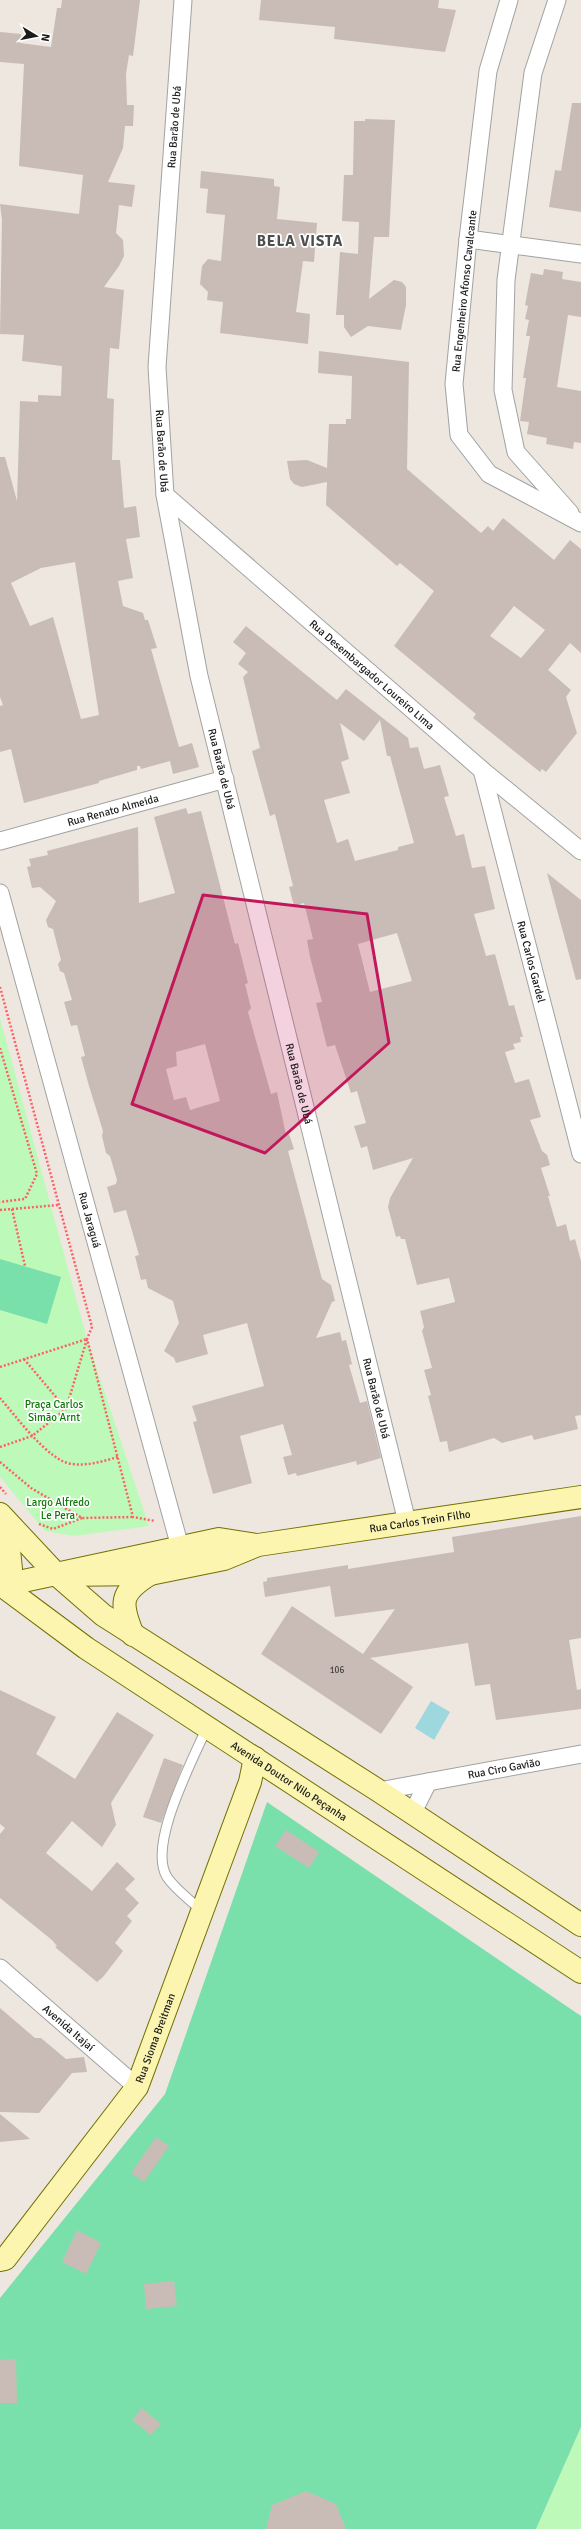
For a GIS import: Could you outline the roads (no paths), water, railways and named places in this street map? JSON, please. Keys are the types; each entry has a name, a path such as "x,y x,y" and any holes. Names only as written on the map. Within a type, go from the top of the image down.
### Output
{"main road":[{"name":"Rua Carlos Trein Filho","path":"57,1575 150,1574 224,1559 258,1545 581,1497"},
{"path":"5,1511 57,1575 103,1615 379,1791 581,1926"},
{"path":"1,1586 8,1578 11,1567 5,1511"},
{"name":"Rua Carlos Trein Filho","path":"1,1586 219,1539 258,1545"},
{"path":"133,1635 124,1611 126,1596 133,1584 150,1574"},
{"name":"Avenida Doutor Nilo Peçanha","path":"1,1586 86,1648 581,1972"},
{"name":"Rua Sioma Breitman","path":"0,2260 5,2259 137,2088 250,1782 261,1763"}],"street":[{"name":"Rua Barão de Ubá","path":"183,0 157,366 165,495 199,676 407,1522"},
{"name":"Rua Engenheiro Afonso Cavalcante","path":"509,0 488,71 468,239 454,384 459,435 489,474 579,522"},
{"name":"Rua Engenheiro Afonso Cavalcante","path":"557,0 533,73 512,245 506,280 503,390 516,452 579,522"},
{"path":"468,239 581,254"},
{"name":"Rua Desembargador Loureiro Lima","path":"165,495 482,770 581,851"},
{"name":"Rua Carlos Gardel","path":"482,770 581,1154"},
{"name":"Rua Renato Almeida","path":"0,840 225,779"},
{"name":"Rua Jaraguá","path":"0,893 180,1547"},
{"name":"Rua Ciro Gavião","path":"379,1791 581,1754"},
{"path":"416,1816 416,1806 428,1782"},
{"name":"Avenida Itajaí","path":"0,1968 137,2088"}],"lane":[{"path":"202,1912 167,1876 161,1854 165,1826 207,1727"}],"water":[{"path":"431,1701 450,1712 434,1740 415,1728"}],"district":[{"name":"BELA VISTA","path":"300,241"}],"park label":[{"name":"Praça Carlos Simão Arnt","path":"54,1410"},
{"name":"Largo Alfredo Le Pera","path":"58,1508"}]}
